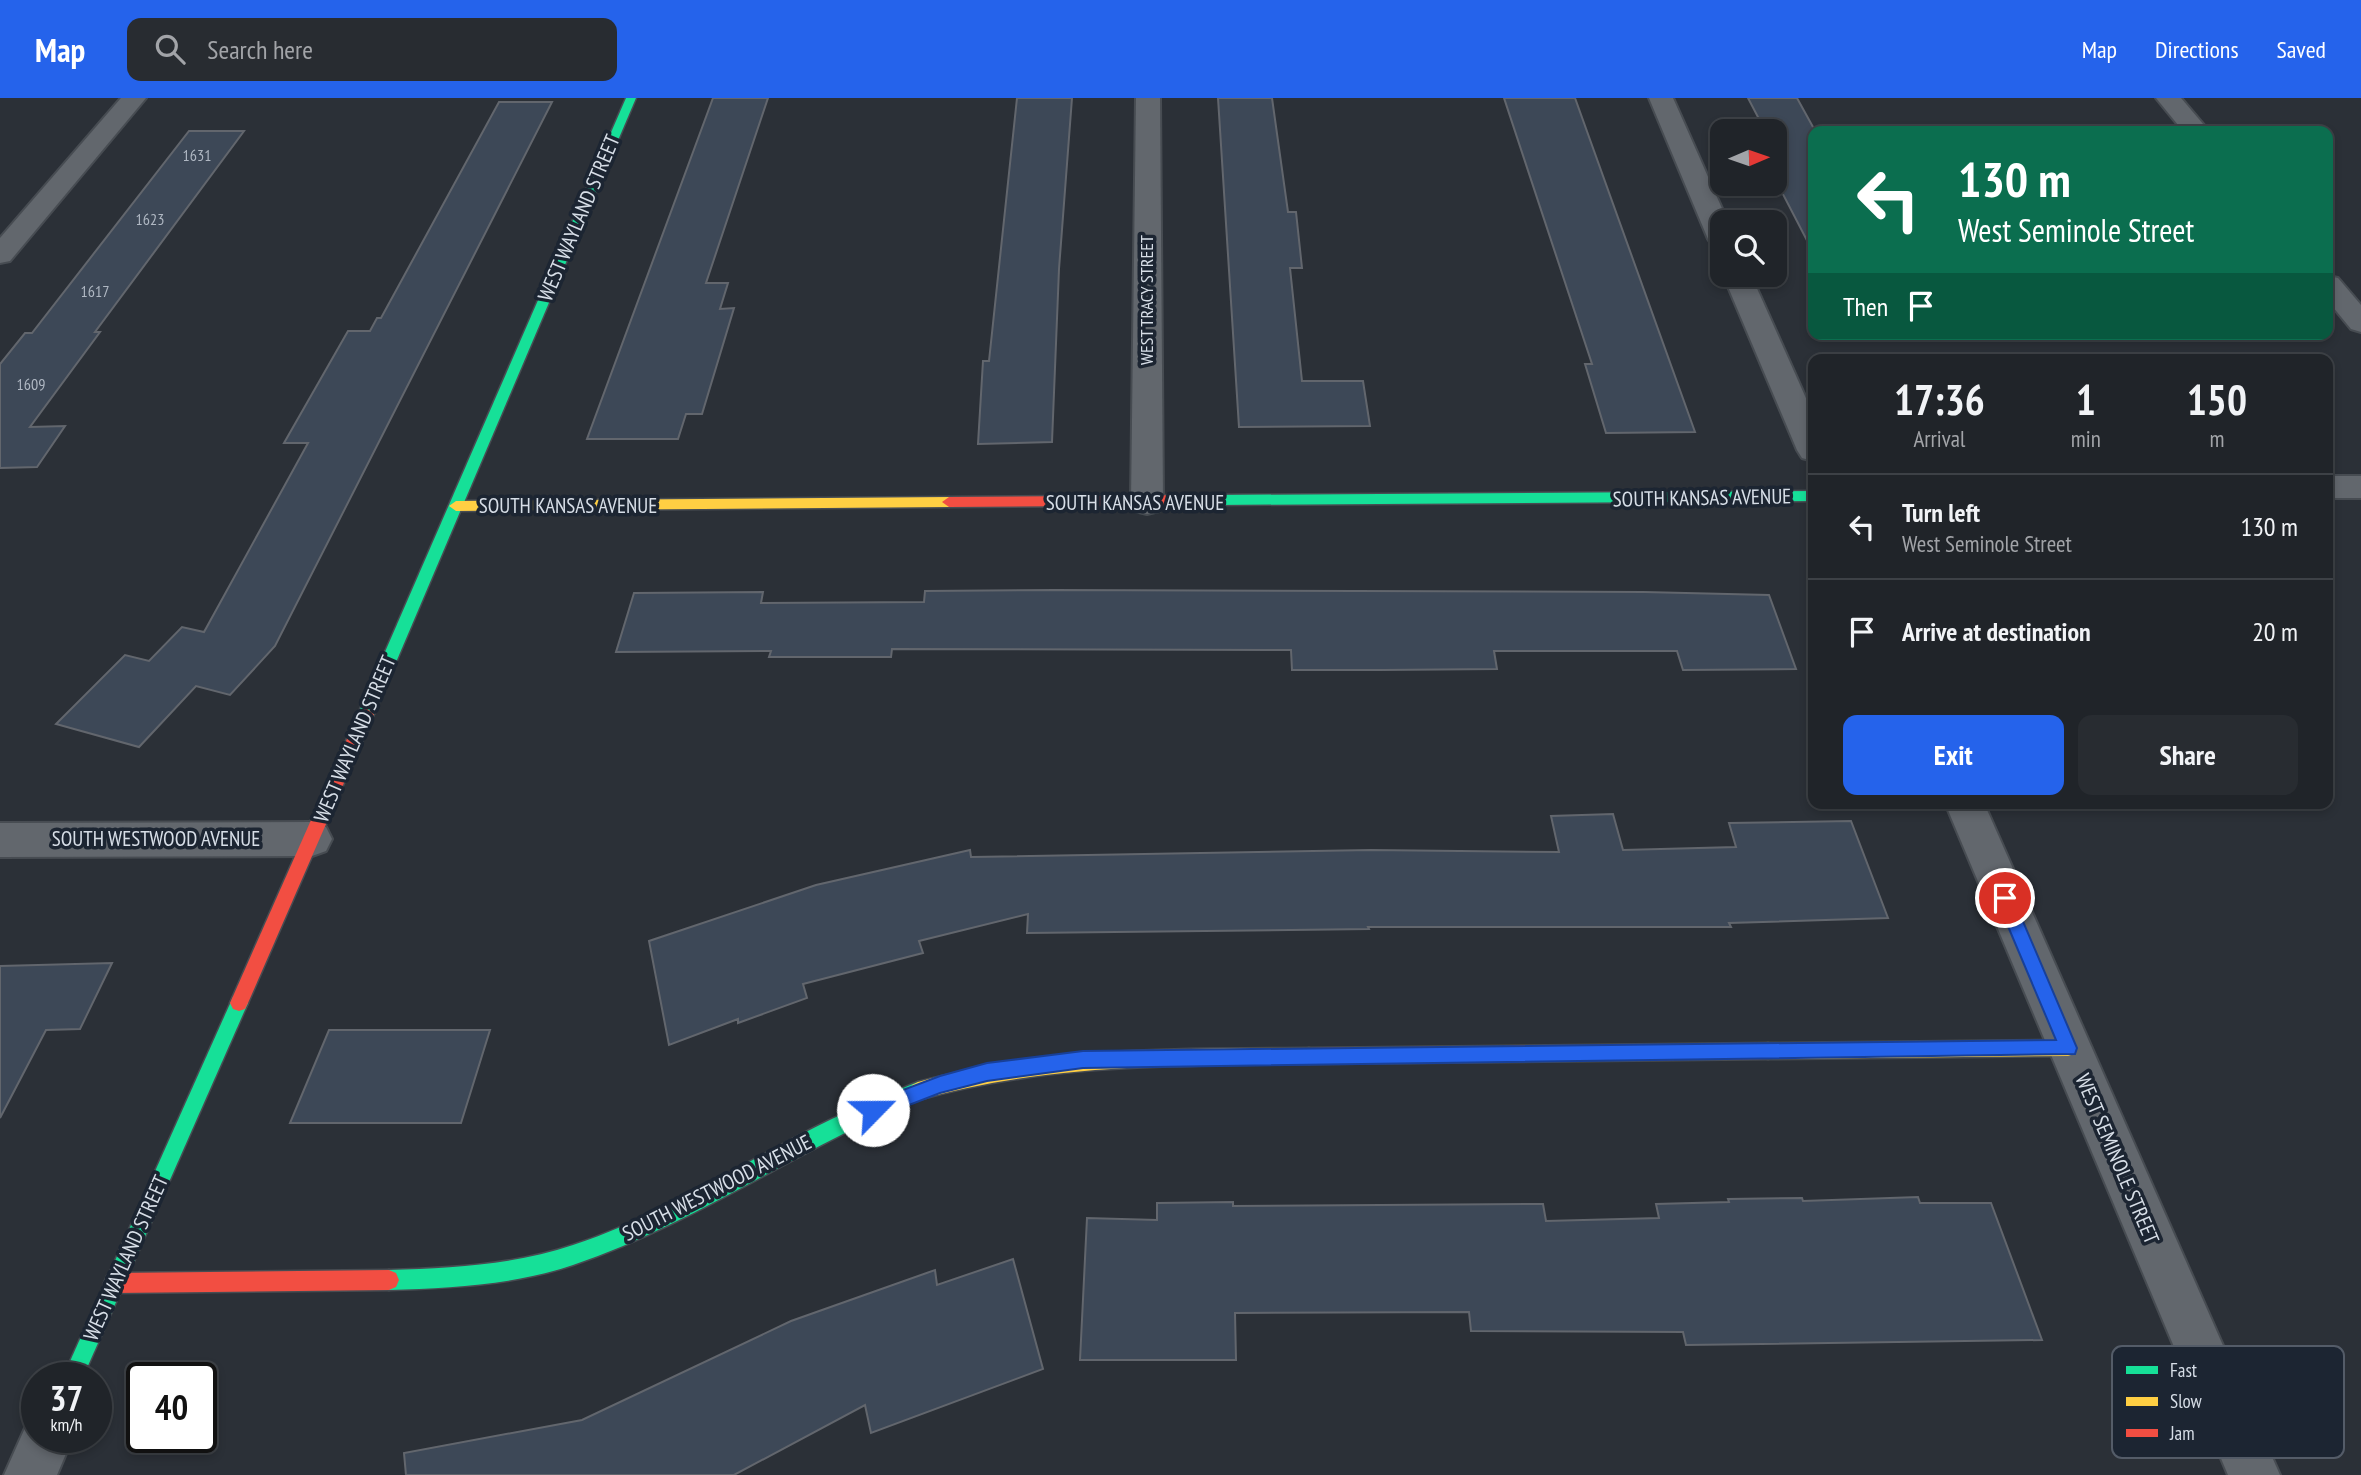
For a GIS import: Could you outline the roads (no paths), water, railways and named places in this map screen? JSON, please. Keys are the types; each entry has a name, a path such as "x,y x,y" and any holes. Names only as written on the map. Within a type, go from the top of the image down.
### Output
{"street":[{"path":"0,255 134,98"},
{"name":"WEST WAYLAND STREET","path":"80,1362 312,839 631,98"},
{"name":"WEST TRACY STREET","path":"1147,503 1148,98"},
{"path":"1661,98 1710,211"},
{"path":"2168,98 2192,126"},
{"path":"1743,287 1808,438"},
{"path":"2333,290 2361,323"},
{"path":"2333,487 2361,487"},
{"name":"SOUTH KANSAS AVENUE","path":"456,506 1808,496"},
{"name":"WEST SEMINOLE STREET","path":"1967,809 2198,1346"},
{"name":"SOUTH WESTWOOD AVENUE","path":"0,840 312,839"},
{"name":"SOUTH WESTWOOD AVENUE","path":"114,1283 432,1279 525,1268 582,1251 648,1225 850,1120 895,1100 987,1072 1035,1064 1083,1059 2068,1048"},
{"path":"30,1475 40,1453"},
{"name":"WEST SEMINOLE STREET","path":"2247,1458 2254,1475"}]}
